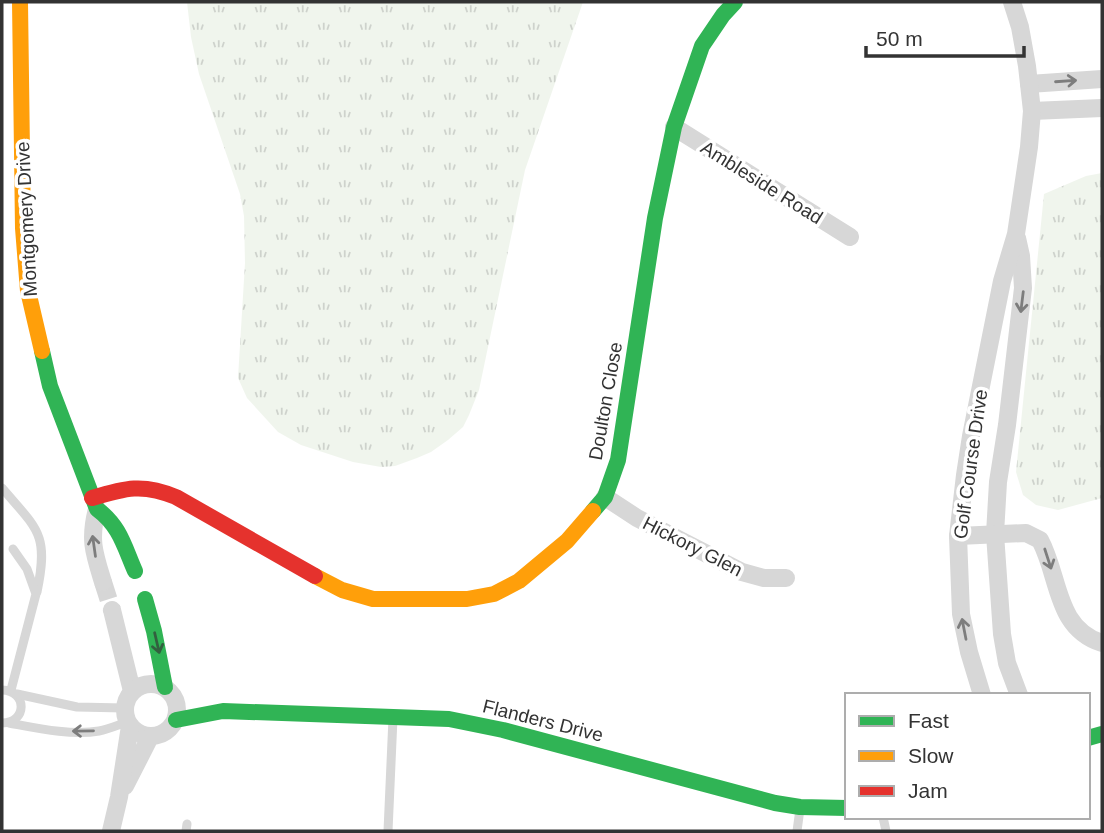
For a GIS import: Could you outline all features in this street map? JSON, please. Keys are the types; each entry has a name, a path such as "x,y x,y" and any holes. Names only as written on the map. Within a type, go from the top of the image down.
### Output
{"street":[{"name":"Montgomery Drive","path":"20,2 23,228 29,291 50,386 64,426 94,503 117,529 135,571"},
{"name":"Doulton Close","path":"94,503 116,491 138,487 160,489 327,583 373,599 467,599 494,594 519,581 567,541 605,497 618,460 655,218 674,127 702,46 735,2"},
{"name":"Golf Course Drive","path":"981,693 961,614 958,536 974,424 1002,281 1016,234 1029,147 1032,111 1029,84 1020,27 1012,2"},
{"path":"1029,84 1102,79"},
{"path":"1032,111 1102,108"},
{"name":"Ambleside Road","path":"674,127 850,237"},
{"name":"Golf Course Drive","path":"1016,234 1021,256 1023,288 998,482 995,534 1002,634 1007,663 1018,693"},
{"name":"Hickory Glen","path":"605,497 637,517 742,572 764,578 786,578"},
{"name":"Montgomery Drive","path":"94,503 93,546 103,582"},
{"path":"958,536 1027,533 1040,540 1065,611 1072,623 1082,633 1102,643"},
{"path":"145,599 178,712 176,720 168,730 150,737 139,734 128,712 139,686 157,684 170,692"},
{"path":"111,831 119,797 128,712 112,610"},
{"name":"Flanders Drive","path":"170,692 223,711"},
{"name":"Flanders Drive","path":"176,720 223,711 450,719 503,730 775,803 800,807 845,808"},
{"path":"119,797 150,737"}],"lane":[{"path":"2,488 32,522 39,535 42,566 10,692"},
{"path":"13,549 27,569 37,594"},
{"path":"10,692 77,707 128,712"},
{"path":"5,723 16,719 21,711 21,702 10,692"},
{"path":"5,723 39,729 98,731 128,712"},
{"path":"388,831 393,716"},
{"path":"797,831 800,807"}],"green space":[{"path":"187,2 583,2 525,170 479,390 463,427 431,452 395,466 381,467 353,462 301,445 278,432 247,398 238,378 245,263 244,216 240,194 199,74"},
{"path":"1102,173 1102,498 1058,510 1036,505 1023,495 1016,472 1044,194 1086,176"}],"tunnel":[{"path":"103,582 112,610"}],"traffic: fast":[{"path":"593,511 605,497 618,460 655,218 674,127 702,46 735,2"},
{"path":"42,351 50,386 97,509 116,529 135,571"},
{"path":"145,599 165,687"},
{"path":"176,720 223,711 449,719 503,730 775,803 800,807 845,808"},
{"path":"1090,737 1102,734"}],"traffic: slow":[{"path":"20,2 23,228 28,291 42,351"},
{"path":"315,576 342,590 373,599 467,599 494,594 519,581 567,541 593,511"}],"traffic: jam":[{"path":"92,498 134,488 154,490 176,497 315,576"}]}
